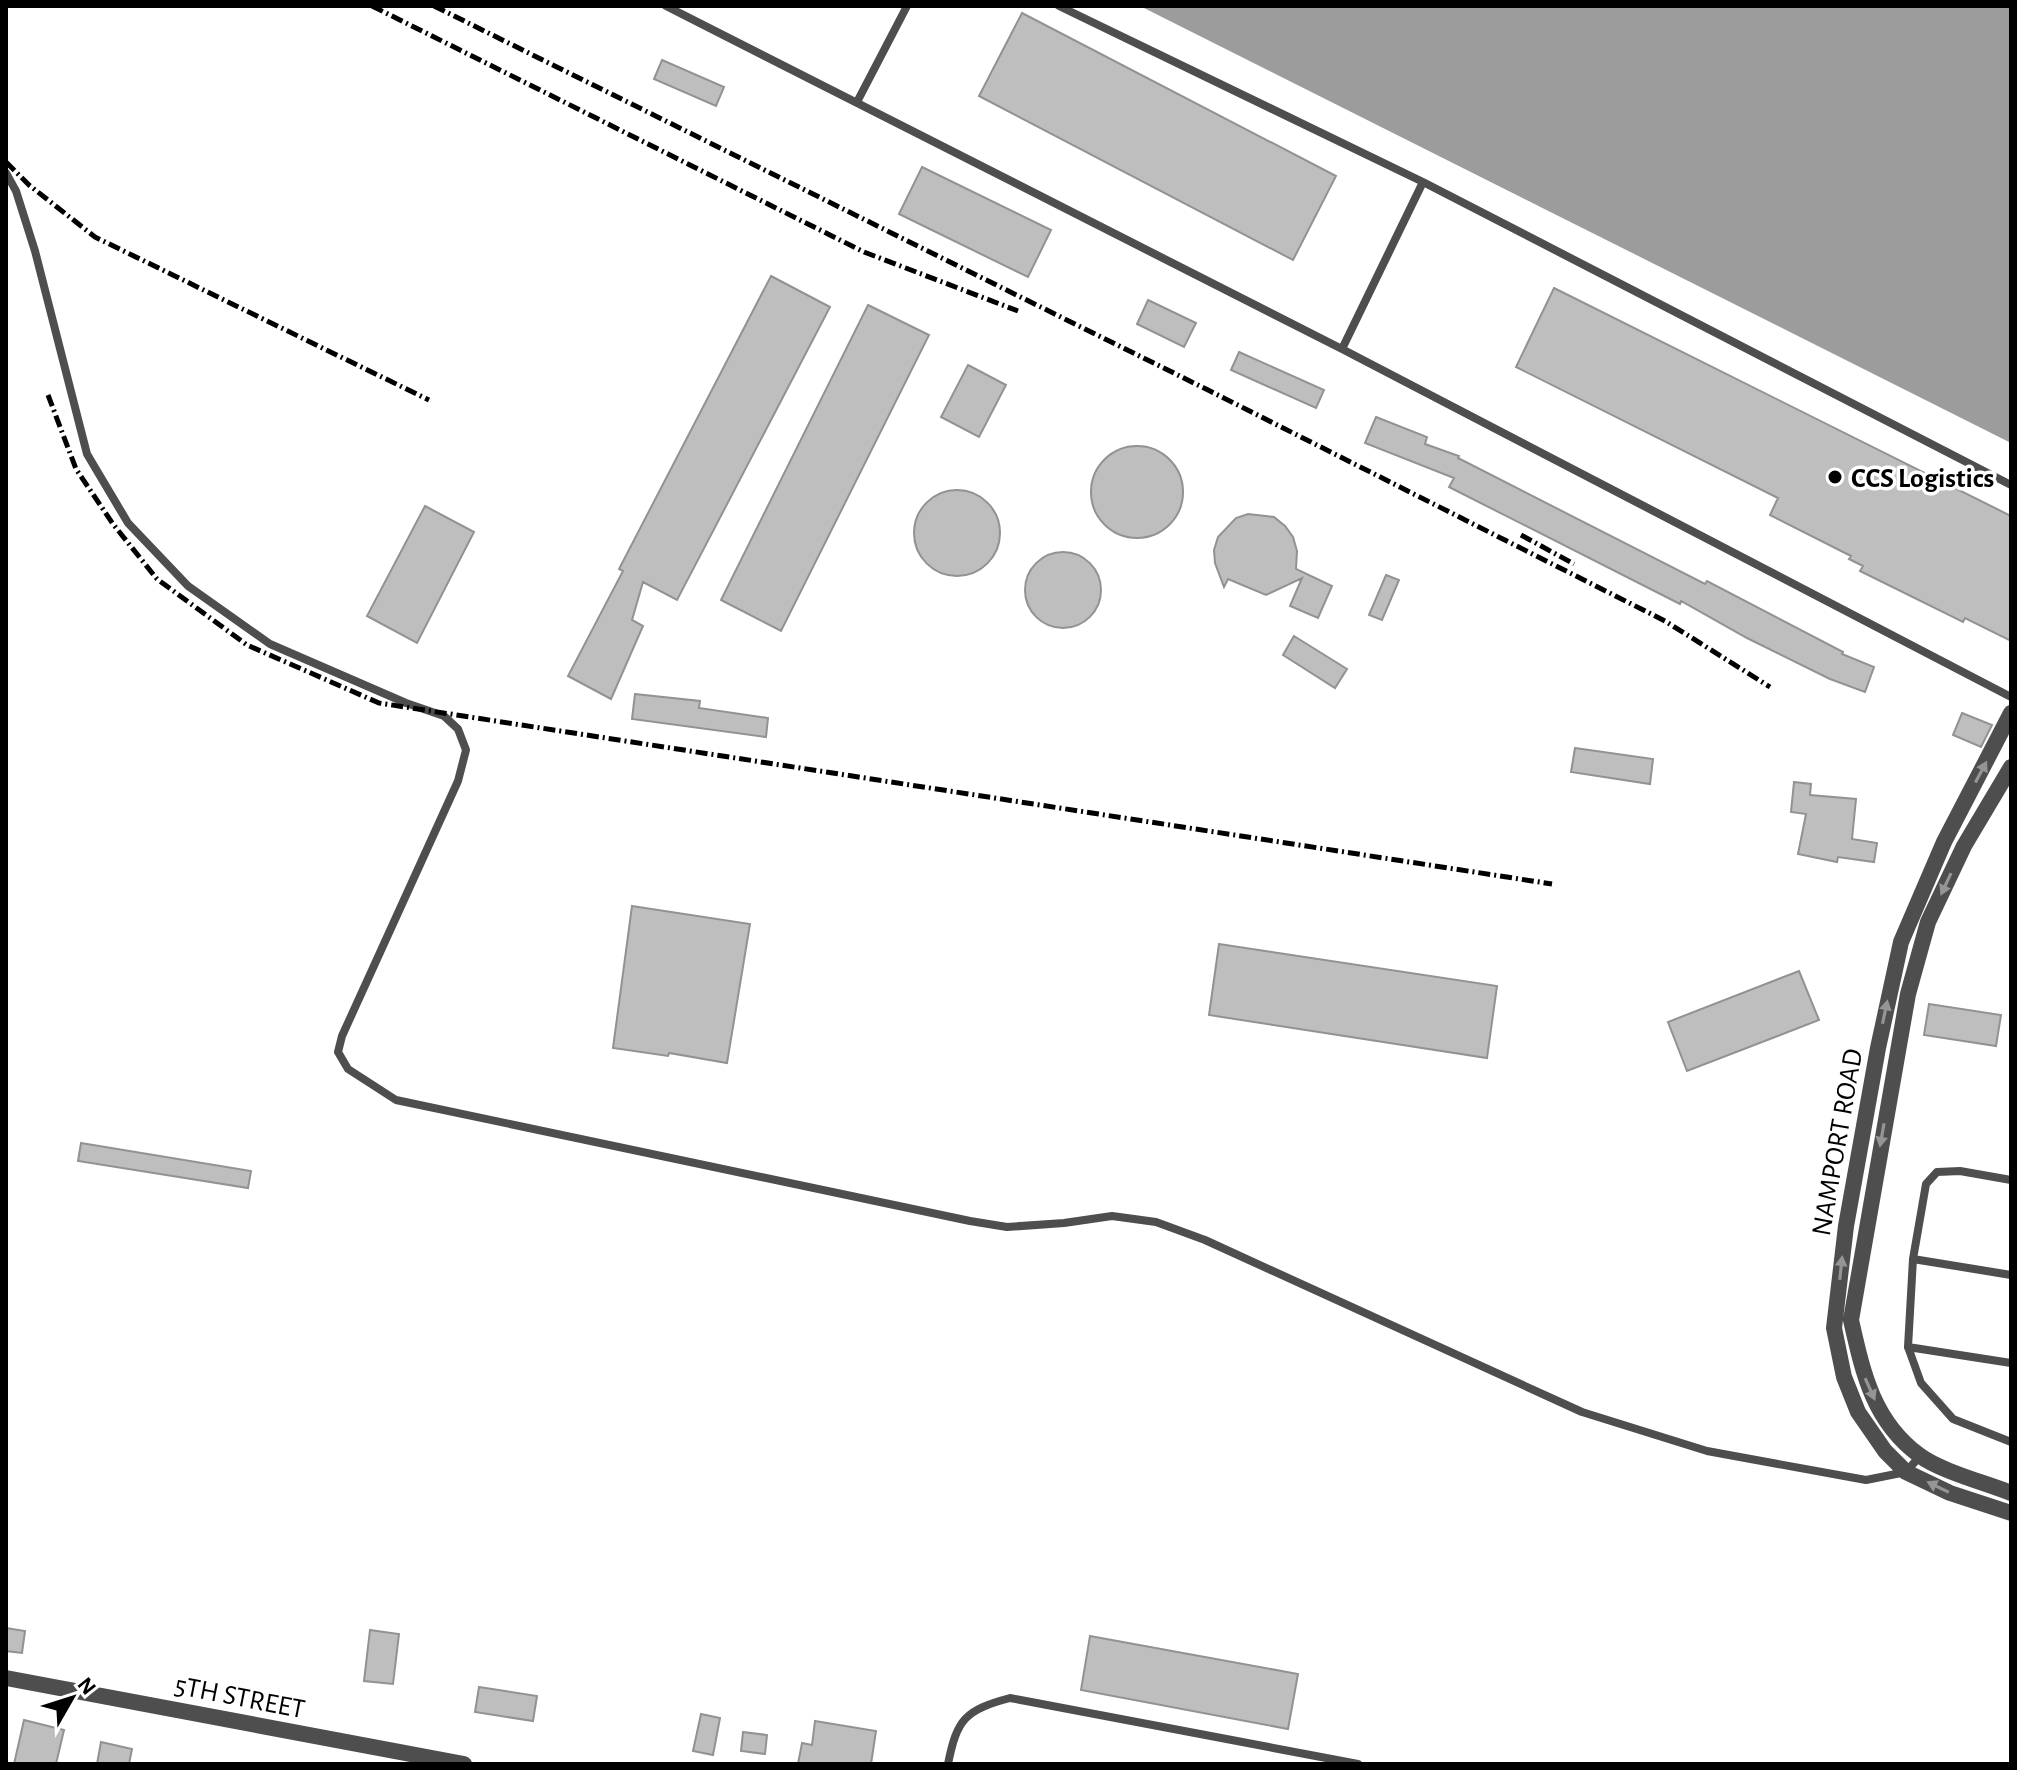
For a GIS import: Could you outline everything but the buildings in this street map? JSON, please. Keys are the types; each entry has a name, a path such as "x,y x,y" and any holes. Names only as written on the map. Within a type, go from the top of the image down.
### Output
{"street":[{"name":"NAMPORT ROAD","path":"2011,713 1944,842 1901,942 1878,1048 1846,1226 1834,1328 1844,1377 1858,1412 1885,1451 1906,1472 1950,1493 2011,1513"},
{"path":"2011,767 1964,846 1928,922 1908,994 1851,1320 1862,1373 1885,1422 1920,1456 2011,1493"},
{"name":"5TH STREET","path":"6,1678 464,1764"}],"lane":[{"path":"666,6 1342,349 2011,697"},
{"path":"857,102 907,6"},
{"path":"1059,6 1423,182 2011,485"},
{"path":"6,173 16,191 35,251 87,454 128,523 188,586 270,644 406,703 444,716 458,729 466,750 458,781 342,1036 338,1052 348,1069 396,1100 970,1221 1007,1227 1112,1216 1156,1222 1205,1240 1582,1412 1707,1451 1866,1480 1906,1472 1920,1456"},
{"path":"1342,349 1423,182"},
{"path":"2011,1180 1960,1171 1937,1172 1926,1184 1913,1259 1908,1347 1921,1383 1953,1419 2011,1442"},
{"path":"1913,1259 2011,1275"},
{"path":"1908,1347 2011,1363"},
{"path":"948,1764 958,1724 982,1705 1010,1698 1358,1764"}],"shaded area":[{"path":"1140,6 2011,6 2011,443"}],"railway":[{"path":"372,6 864,252 1018,311"},
{"path":"434,6 1210,391 1665,621 1770,687"},
{"path":"6,162 29,185 95,237 429,400"},
{"path":"48,395 76,469 113,524 157,579 247,645 379,703 1552,884"},
{"path":"1521,535 1574,564"}],"place":[{"name":"CCS Logistics","path":"1835,477"}]}
